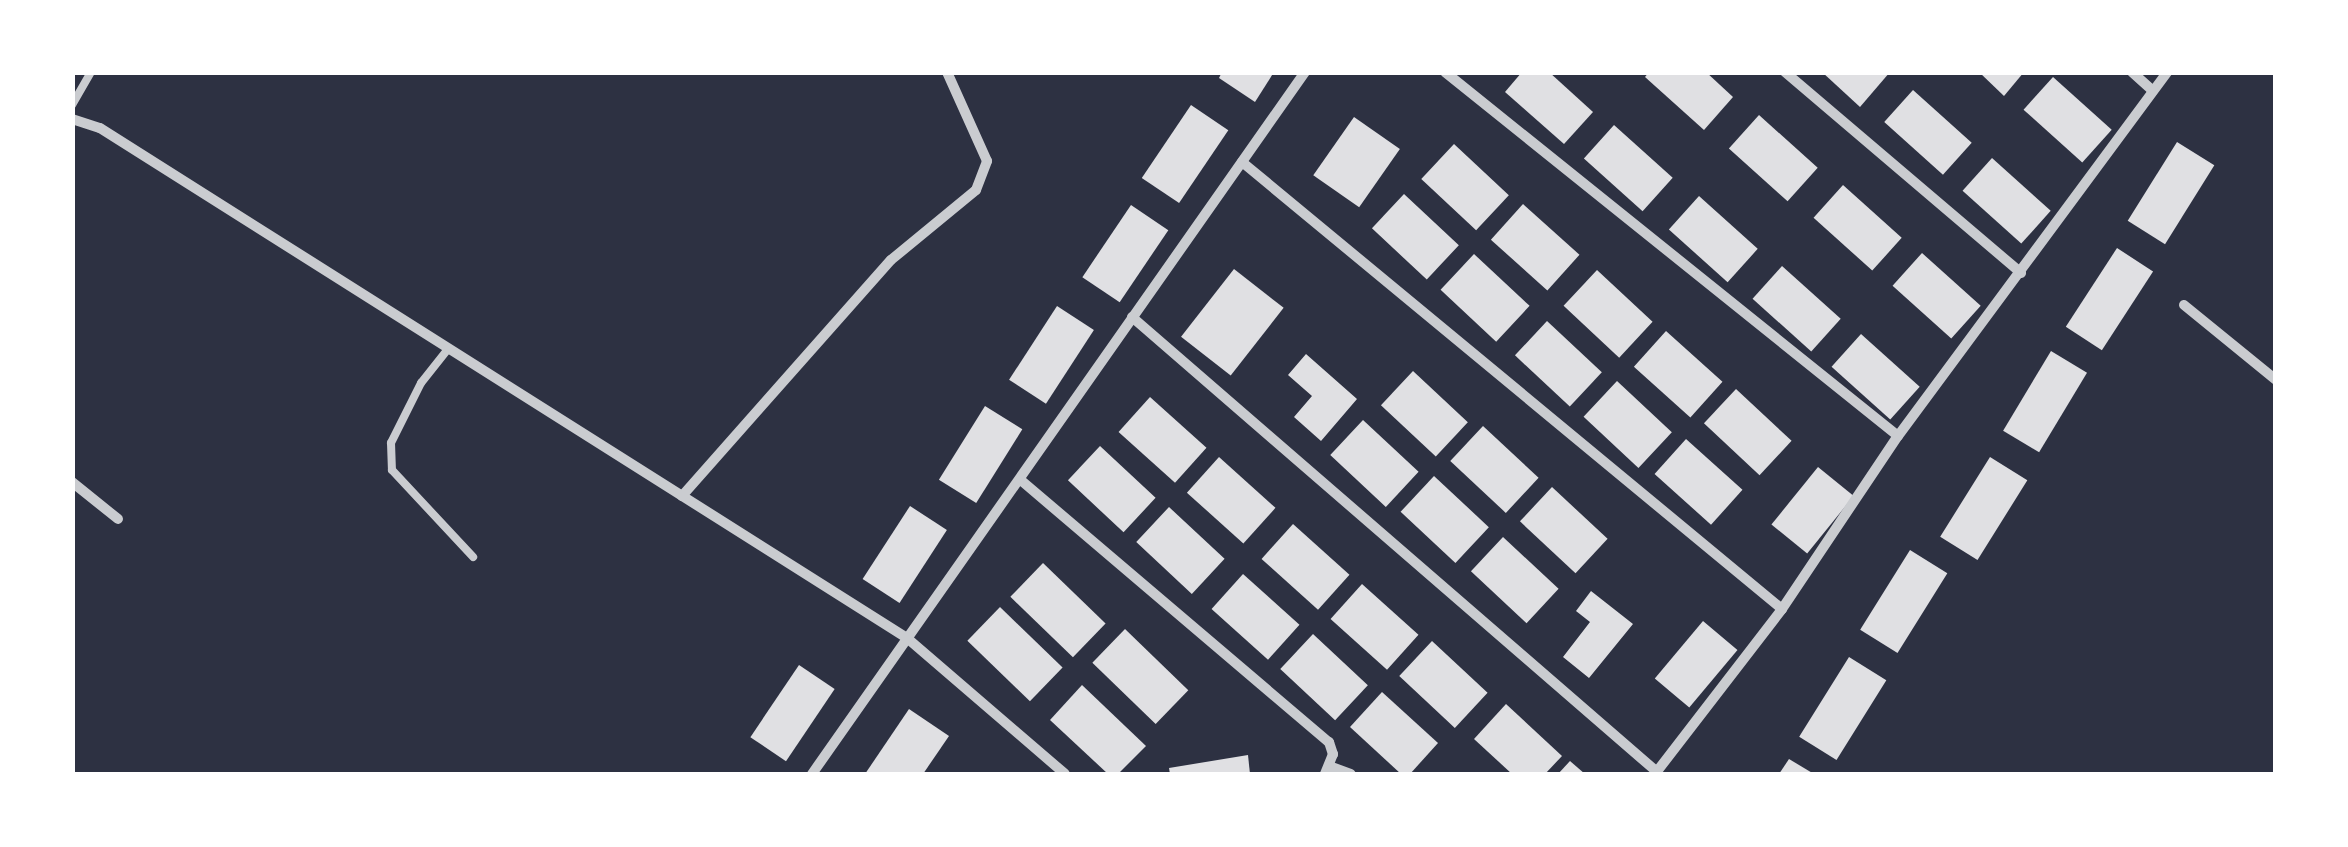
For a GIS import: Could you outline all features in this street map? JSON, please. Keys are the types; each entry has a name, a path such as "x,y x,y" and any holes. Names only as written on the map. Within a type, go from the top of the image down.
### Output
{"street":[{"path":"682,496 890,260 976,190 987,160 947,72"},
{"path":"812,774 1023,482 1132,318 1305,72"},
{"path":"1445,72 1898,436"},
{"path":"1785,72 2020,272"},
{"path":"2132,72 2153,91"},
{"path":"1132,318 1655,773 1782,608 1898,436 2167,72"},
{"path":"72,119 100,128 907,638 1065,774"},
{"path":"1242,162 1782,608"},
{"path":"2184,304 2276,380"},
{"path":"72,482 118,519"},
{"path":"1023,482 1328,742 1327,770 1351,774"}],"lane":[{"path":"72,105 91,72"},
{"path":"448,349 421,382 392,443 392,470 473,556"}],"building":[{"path":"1222,72 1274,72 1255,102 1219,78"},
{"path":"1522,72 1549,72 1593,112 1564,144 1505,92"},
{"path":"1649,72 1706,72 1733,97 1704,130 1645,77"},
{"path":"1822,72 1890,72 1860,107"},
{"path":"1979,72 2024,72 2004,96"},
{"path":"2053,77 2112,130 2082,163 2024,110"},
{"path":"1913,90 1972,143 1943,175 1884,122"},
{"path":"1191,105 1228,130 1179,203 1142,178"},
{"path":"1759,115 1818,168 1788,201 1729,148"},
{"path":"1354,117 1400,149 1359,207 1313,175"},
{"path":"1614,125 1673,178 1643,211 1584,158"},
{"path":"2177,142 2214,165 2165,244 2128,221"},
{"path":"1454,144 1509,195 1476,230 1421,179"},
{"path":"1992,158 2051,211 2021,244 1963,191"},
{"path":"1843,185 1902,238 1872,271 1814,218"},
{"path":"1404,194 1459,245 1427,280 1372,228"},
{"path":"1699,196 1758,249 1728,282 1669,229"},
{"path":"1523,204 1579,255 1547,291 1491,240"},
{"path":"1131,205 1168,230 1120,302 1082,277"},
{"path":"2117,248 2153,271 2102,350 2066,327"},
{"path":"1922,253 1981,306 1951,339 1893,286"},
{"path":"1474,254 1530,306 1496,342 1441,290"},
{"path":"1782,266 1841,319 1811,352 1753,299"},
{"path":"1234,269 1284,308 1231,376 1181,337"},
{"path":"1597,270 1653,322 1619,358 1564,306"},
{"path":"1057,306 1094,330 1046,404 1009,380"},
{"path":"1547,321 1602,372 1570,407 1515,355"},
{"path":"1666,331 1722,382 1690,418 1634,367"},
{"path":"1861,334 1920,387 1890,420 1832,367"},
{"path":"2051,351 2087,373 2039,452 2003,431"},
{"path":"1306,354 1357,399 1321,441 1294,417 1312,396 1288,375"},
{"path":"1413,371 1468,422 1436,457 1381,405"},
{"path":"1617,381 1672,432 1638,468 1584,417"},
{"path":"1736,389 1792,441 1760,475 1704,423"},
{"path":"1150,397 1206,448 1175,483 1119,432"},
{"path":"985,406 1022,429 976,503 939,480"},
{"path":"1363,420 1419,472 1386,507 1330,455"},
{"path":"1483,426 1539,478 1506,513 1450,461"},
{"path":"1686,439 1742,490 1711,525 1655,474"},
{"path":"1100,446 1156,498 1124,532 1068,480"},
{"path":"1219,457 1275,508 1243,544 1187,493"},
{"path":"1990,457 2027,480 1978,560 1940,537"},
{"path":"1818,467 1854,496 1807,553 1771,525"},
{"path":"1434,476 1489,527 1455,563 1401,512"},
{"path":"1552,487 1608,539 1576,573 1520,521"},
{"path":"910,506 947,530 900,603 863,579"},
{"path":"1169,507 1225,559 1192,594 1136,542"},
{"path":"1293,524 1349,575 1318,610 1262,559"},
{"path":"1503,537 1559,589 1527,623 1471,571"},
{"path":"1910,550 1947,573 1898,653 1860,630"},
{"path":"1043,563 1106,623 1073,657 1010,597"},
{"path":"1243,574 1299,625 1268,660 1212,609"},
{"path":"1362,584 1418,635 1387,670 1331,619"},
{"path":"1591,591 1633,624 1589,678 1563,657 1590,622 1576,611"},
{"path":"1000,607 1063,667 1030,701 967,641"},
{"path":"1703,621 1737,650 1689,707 1655,678"},
{"path":"1125,629 1188,690 1156,724 1092,663"},
{"path":"1313,634 1368,685 1335,720 1280,669"},
{"path":"1432,641 1488,693 1455,728 1399,676"},
{"path":"1849,657 1886,680 1837,760 1799,737"},
{"path":"799,665 835,689 786,761 750,737"},
{"path":"1082,685 1146,746 1118,774 1108,774 1050,720"},
{"path":"1382,692 1438,743 1410,774 1401,774 1350,727"},
{"path":"1506,704 1562,756 1545,774 1512,774 1474,739"},
{"path":"909,709 949,736 923,774 865,774"},
{"path":"1248,755 1250,774 1170,774 1169,768"},
{"path":"1789,759 1814,774 1779,774"},
{"path":"1570,761 1585,774 1558,774"}]}
